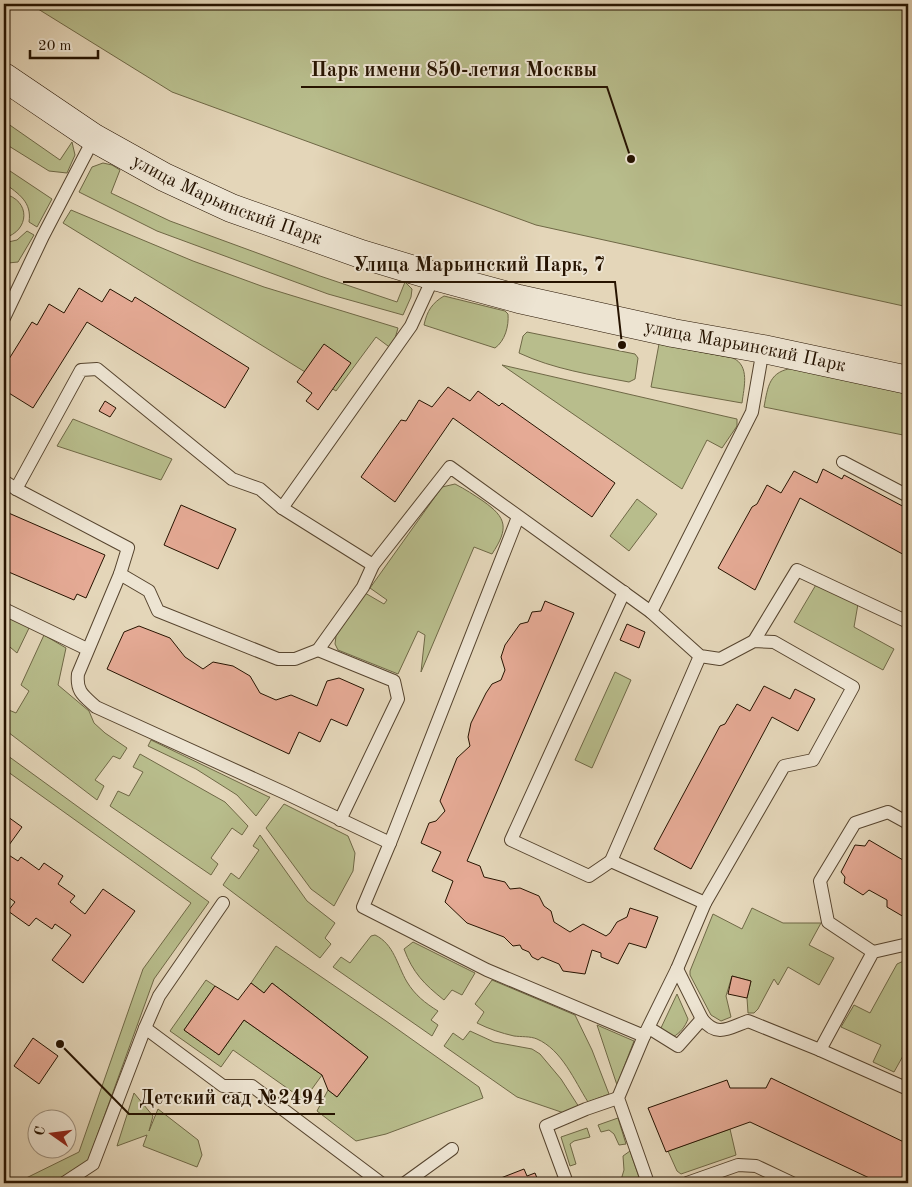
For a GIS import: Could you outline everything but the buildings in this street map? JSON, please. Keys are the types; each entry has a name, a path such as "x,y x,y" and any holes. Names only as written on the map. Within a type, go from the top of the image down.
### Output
{"main road":[{"name":"улица Марьинский Парк","path":"4,77 94,138 164,177 231,208 361,254 520,299 673,333 763,349 908,380"}],"lane":[{"path":"4,318 43,236 94,138"},
{"path":"282,508 412,326 434,276"},
{"path":"651,612 752,412 763,349"},
{"path":"16,489 82,370 97,369 232,479 260,489 282,508 373,565"},
{"path":"843,462 908,496"},
{"path":"120,574 149,591 158,611 278,659 295,659 318,650 363,587 373,565 450,467 651,612 700,656 720,659 754,642 774,642 853,687 813,760 784,766 705,903 618,1098 648,1183"},
{"path":"4,481 128,548 120,574 87,648 78,674 76,684 82,695 96,707 390,843"},
{"path":"518,517 363,907 488,970 678,1046 702,1019"},
{"path":"754,642 797,570 908,622"},
{"path":"624,592 511,840 589,876 612,861 700,656"},
{"path":"4,609 87,648"},
{"path":"318,650 394,681 398,699 340,820"},
{"path":"908,823 888,812 855,823 820,881 828,922 873,952 908,944"},
{"path":"612,861 705,903"},
{"path":"64,1183 93,1164 159,996 224,903"},
{"path":"820,1050 873,952"},
{"path":"677,969 702,1019 709,1028 720,1031 748,1021 907,1086"},
{"path":"145,1028 223,1086 252,1086 381,1183"},
{"path":"568,1183 546,1126 618,1098"},
{"path":"405,1183 452,1149"},
{"path":"687,1183 738,1165 756,1166 792,1183"}],"green space":[{"path":"30,4 908,4 908,307 536,225 172,92"},
{"path":"4,121 60,160 72,142 75,155 67,173 49,171 4,143"},
{"path":"103,163 112,165 120,170 111,193 170,221 397,302 405,282 412,289 411,297 403,315 328,294 157,231 79,192 92,167"},
{"path":"4,167 52,199 37,227 29,222 28,209 23,199 4,183"},
{"path":"4,194 13,197 19,202 24,216 23,223 19,229 4,238"},
{"path":"71,210 193,261 264,287 398,328 392,349 376,337 336,391 63,223"},
{"path":"27,231 34,235 18,262 8,263 4,260 4,243 17,240"},
{"path":"444,296 505,311 508,314 507,328 504,337 498,345 495,348 424,325 431,308"},
{"path":"527,332 635,354 638,358 635,379 629,382 573,371 532,359 519,353 523,336"},
{"path":"659,344 733,358 742,366 744,372 745,384 742,403 651,387"},
{"path":"502,365 737,419 737,426 722,448 707,440 682,489"},
{"path":"794,368 908,391 908,436 764,407 771,381 779,372"},
{"path":"73,419 172,459 161,480 57,446"},
{"path":"455,484 491,507 501,518 503,530 492,554 474,547 421,672 425,635 418,631 398,674 338,650 335,644 336,636 365,593 384,604 387,600 370,588 442,487"},
{"path":"637,499 657,514 629,551 610,536"},
{"path":"817,583 858,604 854,627 894,649 883,670 794,622"},
{"path":"4,615 30,626 17,653 4,642"},
{"path":"44,635 66,648 58,685 89,711 94,723 127,748 120,759 113,756 95,780 104,786 97,800 4,729 4,708 16,713 29,691 21,685"},
{"path":"615,672 631,680 592,768 575,760"},
{"path":"151,740 270,797 256,816 237,795 196,769 148,746"},
{"path":"4,753 209,902 154,979 88,1161 76,1170 49,1183 16,1183 63,1160 78,1160 78,1152 143,969 191,903 4,769"},
{"path":"140,754 225,802 248,826 242,835 232,828 211,858 218,864 211,875 110,806 118,791 129,796 143,772 133,767"},
{"path":"284,804 348,836 355,853 353,871 334,906 311,889 266,828"},
{"path":"260,835 307,901 335,923 325,938 331,944 320,958 223,885 231,873 239,879 259,850 253,846"},
{"path":"752,908 783,923 821,923 809,945 834,958 819,985 788,967 778,985 774,979 754,1013 748,1013 747,998 751,981 732,976 726,996 731,1017 721,1021 711,1015 690,975 690,971 713,914 742,929"},
{"path":"375,935 391,949 413,991 438,1011 431,1020 438,1025 432,1036 333,967 341,957 350,963 371,936"},
{"path":"413,942 475,973 462,995 452,990 444,1000 425,983 411,965 404,949"},
{"path":"276,946 479,1087 483,1098 386,1134 356,1141 317,1111 328,1090 337,1097 368,1057 272,983 264,993 251,983"},
{"path":"908,959 908,1047 894,1072 873,1062 881,1045 841,1027 854,1005 870,1013 897,964"},
{"path":"206,980 215,986 184,1030 219,1055 244,1020 322,1075 304,1100 233,1050 221,1067 170,1031"},
{"path":"492,980 575,1015 592,1050 609,1094 588,1102 567,1066 554,1050 546,1044 534,1038 509,1035 477,1023 484,1012 475,1004"},
{"path":"677,994 688,1019 682,1030 673,1037 660,1030"},
{"path":"597,1025 634,1041 617,1085"},
{"path":"470,1031 494,1042 532,1049 540,1054 561,1079 579,1107 564,1113 517,1097 444,1046 453,1033 463,1040"},
{"path":"134,1093 153,1116 149,1131 158,1109 198,1140 202,1155 197,1167 143,1146 147,1135 117,1146"},
{"path":"618,1118 626,1144 619,1145 614,1134 609,1130 601,1132 598,1125"},
{"path":"587,1128 590,1137 574,1141 570,1144 576,1164 570,1166 561,1137"},
{"path":"730,1129 736,1155 681,1174 677,1171 668,1151"},
{"path":"630,1151 641,1183 620,1183 624,1170 623,1156"}],"place":[{"name":"Парк имени 850-летия Москвы","path":"631,159"},
{"name":"Улица Марьинский Парк, 7","path":"622,345"},
{"name":"Детский сад №2494","path":"60,1044"}]}
